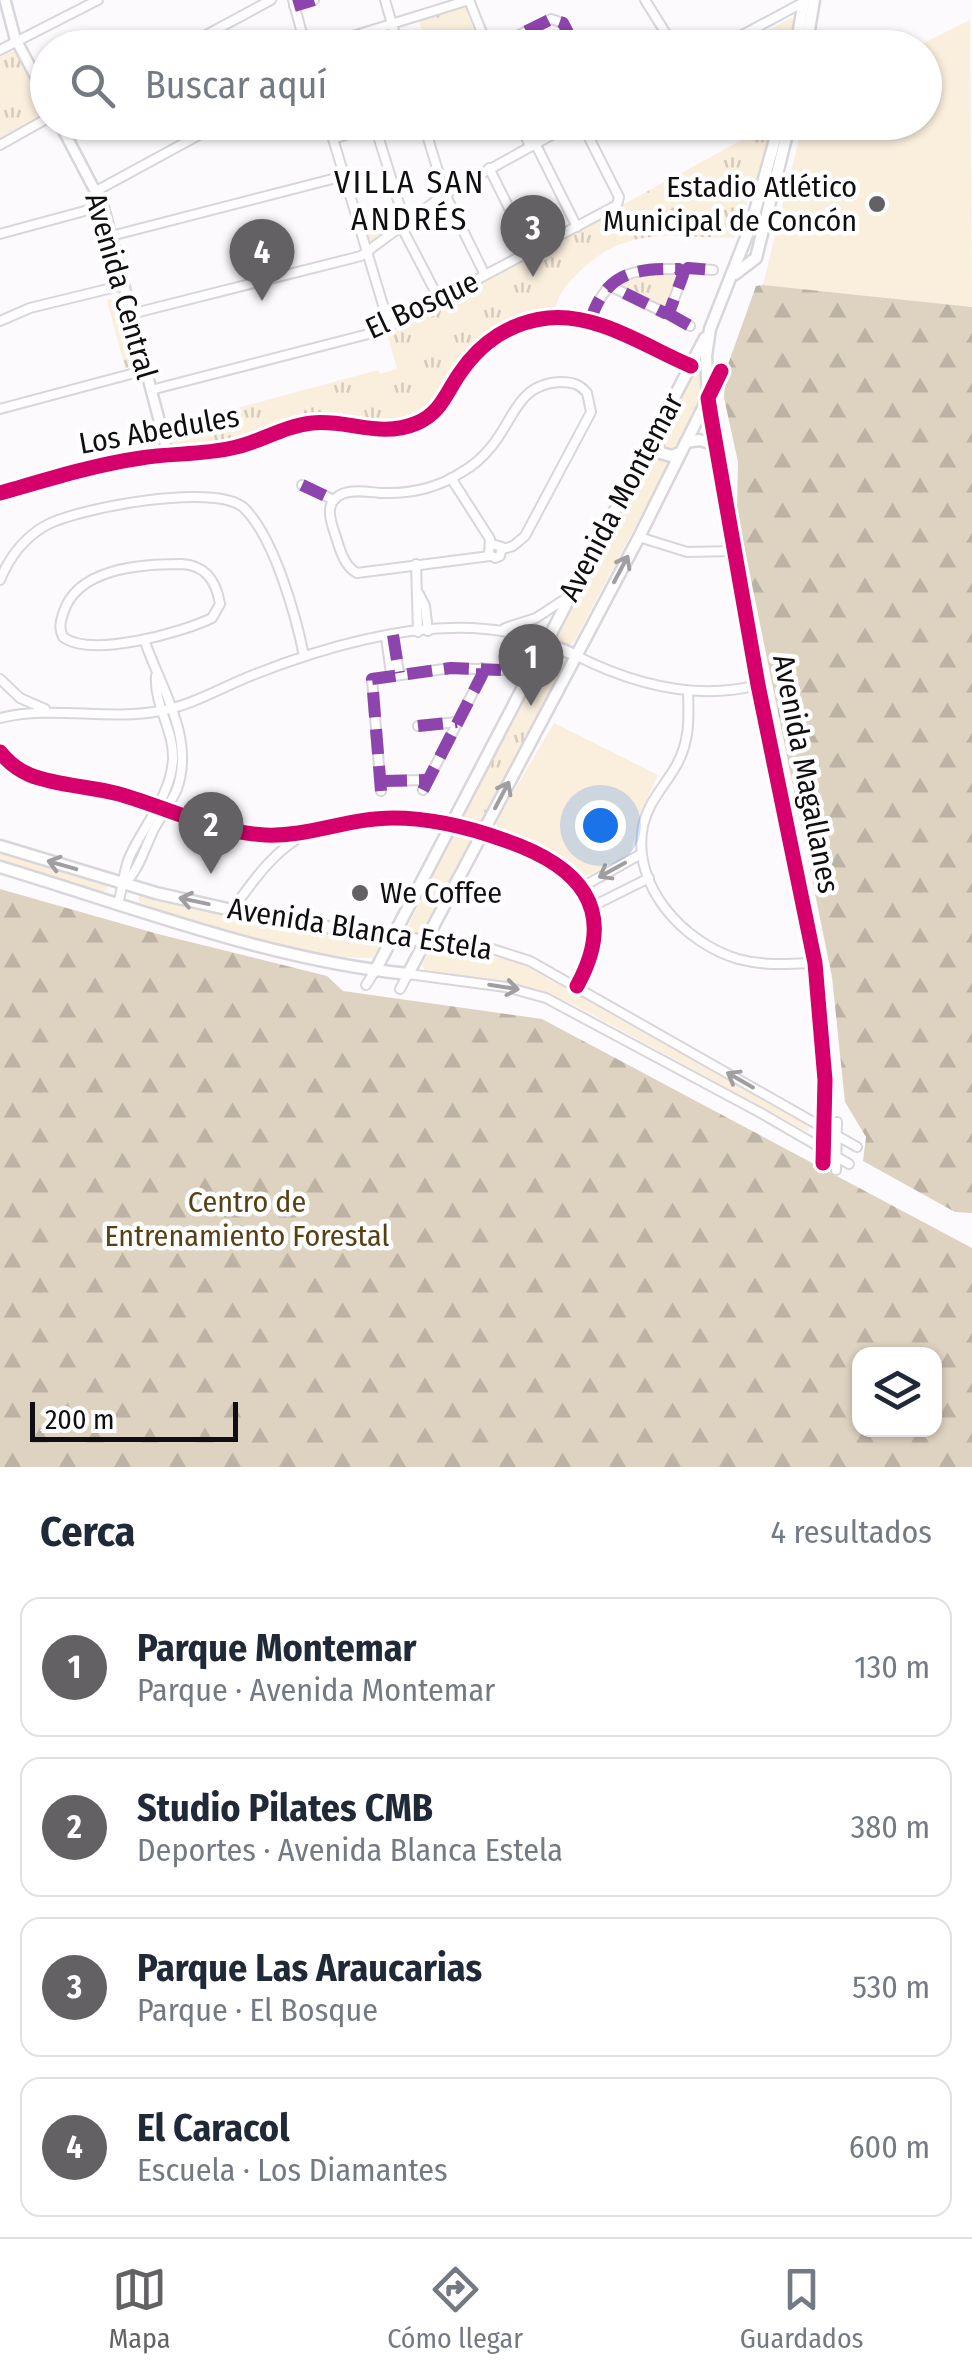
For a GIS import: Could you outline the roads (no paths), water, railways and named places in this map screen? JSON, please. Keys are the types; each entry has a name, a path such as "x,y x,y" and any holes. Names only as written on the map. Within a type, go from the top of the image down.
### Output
{"main road":[{"path":"801,30 808,1"},
{"path":"807,30 808,1"},
{"name":"Avenida Magallanes","path":"708,398 706,356 710,328 745,242 775,140"},
{"path":"745,242 748,253 757,254 786,140"},
{"name":"Avenida Magallanes","path":"732,279 740,268 753,263 757,254"},
{"name":"Avenida Montemar","path":"375,971 710,328"},
{"name":"Avenida Montemar","path":"408,974 639,537 708,398"},
{"path":"653,437 662,454 680,453"},
{"path":"686,442 715,444"},
{"path":"544,642 575,655"},
{"name":"Avenida Blanca Estela","path":"0,846 125,883 290,923 426,941"},
{"name":"Avenida Blanca Estela","path":"0,868 222,935 375,971 408,974"}],"street":[{"path":"5,0 30,65"},
{"path":"41,30 98,0"},
{"path":"215,30 271,0"},
{"path":"304,30 294,3 314,0"},
{"path":"385,0 394,30"},
{"path":"372,30 469,0 483,30"},
{"path":"645,0 664,30"},
{"path":"752,30 808,1"},
{"path":"530,30 551,20 563,24 566,30"},
{"path":"0,50 30,36"},
{"path":"0,145 30,128"},
{"name":"Avenida Central","path":"69,140 103,206 168,454"},
{"path":"96,191 190,140"},
{"path":"333,140 389,325"},
{"path":"379,140 403,224 439,299"},
{"path":"428,140 445,194 485,276"},
{"path":"529,140 577,227"},
{"path":"132,314 366,253 445,194 542,140"},
{"name":"El Bosque","path":"151,390 380,331 577,227 620,201 588,140"},
{"path":"488,168 531,252"},
{"path":"111,236 344,176"},
{"path":"0,234 103,206"},
{"path":"682,273 688,268 714,270"},
{"path":"592,322 599,300 610,286 639,270 682,273 684,278 667,312"},
{"path":"0,321 30,308 124,285"},
{"path":"610,286 690,326"},
{"name":"Los Abedules","path":"0,494 108,464 228,450 309,423 382,430 414,425 436,412 473,356 505,330 543,318 592,322 690,366"},
{"path":"0,409 146,370"},
{"path":"708,398 721,370"},
{"path":"554,382 568,382 588,393 591,412 536,518 522,540 503,549 498,558 416,564 365,574 350,569 329,518 334,500 347,492 408,492 452,478 487,452 516,404 533,390 554,382"},
{"name":"Avenida Magallanes","path":"708,398 758,685 815,963 825,1080 823,1163"},
{"path":"452,478 492,544"},
{"path":"302,485 334,500"},
{"path":"0,580 23,543 38,530 65,517 159,499 229,500 244,508 268,548 284,583 304,656"},
{"path":"639,537 687,552 735,551"},
{"path":"492,544 503,549"},
{"path":"490,556 492,544"},
{"path":"181,564 198,566 206,572 220,599 215,616 145,642 68,642 60,627 66,602 81,585 124,570 181,564"},
{"path":"416,564 419,594 415,607 423,631"},
{"path":"500,630 536,618 568,597"},
{"path":"0,718 50,710 167,710 304,656 423,631 500,630 544,642"},
{"path":"390,636 395,673"},
{"path":"118,903 162,808 175,793 182,762 180,736 167,710 145,642"},
{"path":"575,655 620,676 688,691 758,685"},
{"path":"423,790 482,675 482,668"},
{"path":"427,780 382,786 370,682 395,673 501,670"},
{"path":"0,679 20,698 50,710"},
{"path":"688,691 686,743 676,767 647,812 641,854 648,878 679,924 717,950 762,964 815,963"},
{"path":"418,726 458,722"},
{"path":"0,752 35,777 108,792 224,829 276,835 378,818 451,824 549,858 582,887 591,906 594,948 577,986"},
{"path":"232,910 260,870 311,831"},
{"path":"276,835 280,851"},
{"path":"582,887 641,854"},
{"path":"591,906 648,878"},
{"name":"Avenida Blanca Estela","path":"426,941 512,953 857,1146"},
{"name":"Avenida Montemar","path":"366,985 375,971"},
{"name":"Avenida Blanca Estela","path":"408,974 520,990 564,1006 849,1164"},
{"name":"Avenida Montemar","path":"400,989 408,974"},
{"path":"558,1018 564,1006"},
{"path":"836,1170 837,1122"}],"place":[{"name":"Estadio Atlético Municipal de Concón","path":"877,204"},
{"name":"Parque Las Araucarias","path":"533,277"},
{"name":"El Caracol","path":"262,301"},
{"name":"Parque Montemar","path":"531,706"},
{"name":"Studio Pilates CMB","path":"211,874"},
{"name":"We Coffee","path":"360,893"}],"district":[{"name":"VILLA SAN ANDRÉS","path":"410,200"}],"park label":[{"name":"Centro de Entrenamiento Forestal","path":"247,1219"}]}
